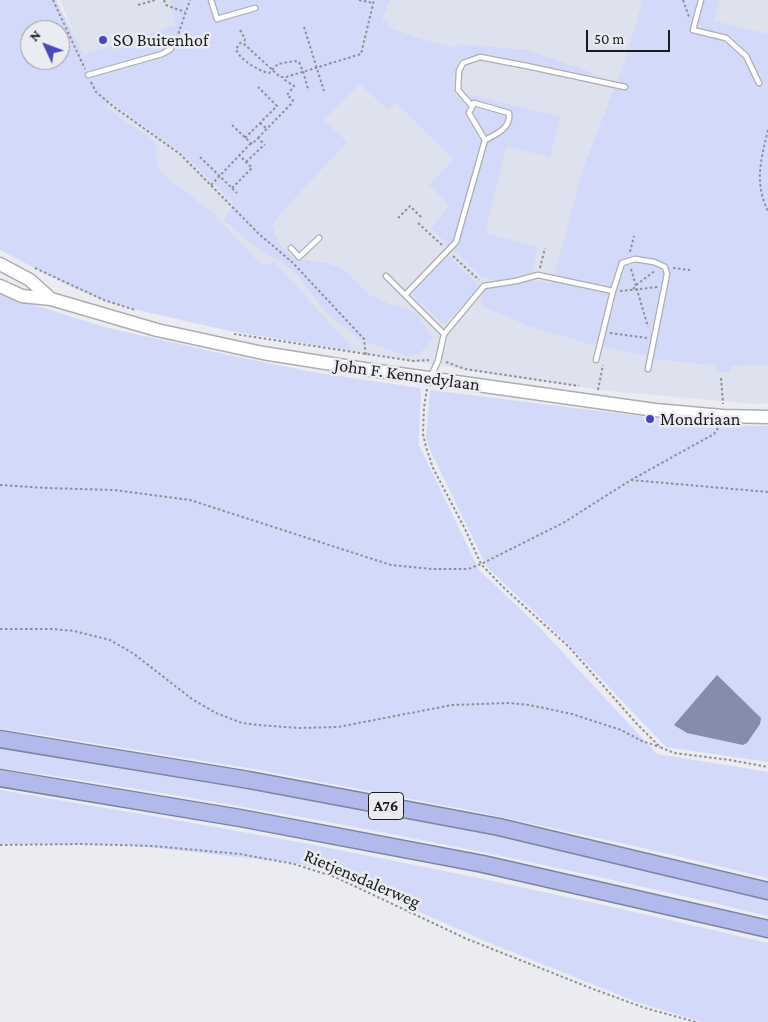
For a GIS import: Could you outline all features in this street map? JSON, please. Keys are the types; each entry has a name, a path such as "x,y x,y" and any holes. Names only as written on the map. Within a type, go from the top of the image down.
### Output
{"highway":[{"name":"A76","path":"0,739 249,780 499,827 768,890"},
{"name":"A76","path":"0,778 240,818 483,864 768,929"}],"street":[{"name":"John F. Kennedylaan","path":"0,264 30,280 51,299"},
{"name":"John F. Kennedylaan","path":"0,286 22,296 51,299 157,330 253,351 364,369 654,410 723,416 768,417"}],"lane":[{"path":"212,0 217,19 255,8"},
{"path":"701,0 693,30 726,38 746,56 759,82"},
{"path":"88,75 162,54 170,49"},
{"path":"472,106 458,90 459,71 463,63 480,58 625,87"},
{"path":"405,295 456,242 485,140 505,129 510,120 509,113 474,103 469,113 485,140"},
{"path":"290,248 299,257 319,238"},
{"path":"596,360 622,263 634,258 654,262 665,267 667,274 648,369"},
{"path":"430,378 438,361 444,334 484,286 538,275 613,291"},
{"path":"386,276 444,334"}],"path":[{"path":"53,0 96,92 180,154 259,234 293,264 364,339 366,355"},
{"path":"138,5 155,0"},
{"path":"164,0 166,5 185,12"},
{"path":"170,49 175,44 190,0"},
{"path":"284,77 360,54 373,2 359,0"},
{"path":"304,26 324,91"},
{"path":"211,185 293,100 287,95 294,86 272,70 244,44 245,39 240,30"},
{"path":"241,42 236,48 237,52 250,64 263,72 269,73 278,64 299,62 308,89"},
{"path":"245,138 277,106 258,87"},
{"path":"260,123 267,129"},
{"path":"232,125 251,143"},
{"path":"768,130 761,160 760,179 762,194 768,211"},
{"path":"246,162 265,145 258,138"},
{"path":"232,188 252,168 239,156"},
{"path":"200,157 237,193"},
{"path":"398,218 410,206 422,218"},
{"path":"602,333 653,339 628,261 634,236"},
{"path":"538,275 545,248"},
{"path":"36,268 104,300 140,312"},
{"path":"613,291 665,287"},
{"path":"227,332 366,355 413,361 426,359 449,362 465,368 579,386"},
{"path":"596,402 603,362"},
{"path":"430,378 426,389 424,408 423,434 426,447 433,468 482,564 503,587 569,647 637,724 660,747"},
{"path":"0,485 114,490 190,500 391,565 431,569 468,569 482,564 563,523 631,480 714,434 720,426 723,416 721,378"},
{"path":"631,480 768,492"},
{"path":"0,629 53,629 110,640 134,654 192,698 216,712 242,723 258,726 338,727 452,705 508,703 530,705 572,714 621,730 642,741 674,753 768,767"},
{"name":"Rietjensdalerweg","path":"0,845 80,844 153,846 240,854 294,864 335,877 466,938 594,989 645,1008 696,1022"}],"shaded area":[{"path":"0,0 56,0 66,20 20,20 20,70 70,70 70,28 84,55 176,25 169,0 390,0 382,20 389,23 388,27 421,39 456,48 458,44 528,50 609,79 481,53 459,60 456,68 453,81 455,94 467,106 471,95 560,117 550,157 506,146 485,233 538,247 532,271 505,280 552,283 584,166 622,69 643,0 719,0 714,21 768,34 768,365 731,366 730,372 716,372 715,365 663,360 586,343 536,328 543,328 527,325 482,306 482,293 489,285 497,281 480,276 431,228 449,205 429,185 454,159 396,103 387,109 360,84 324,120 347,142 279,215 272,225 280,245 295,259 326,263 340,268 368,294 417,314 433,338 427,347 419,353 408,356 358,338 326,312 296,273 281,261 263,253 224,220 234,203 183,154 107,99 110,104 106,107 157,143 156,156 161,172 211,211 255,258 265,265 274,262 352,347 351,351 230,331 133,309 102,300 65,284 0,250"},
{"path":"60,0 768,0 768,403 754,404 611,391 510,377 351,351 352,347 274,263 265,265 255,258 211,211 164,175 159,169 156,159 157,143 106,107 82,55 70,25 70,20 68,20"},
{"path":"448,256 480,286 444,325 412,295"},
{"path":"0,293 108,328 312,372 420,388 419,445 479,570 539,627 657,754 768,772 768,878 639,847 468,810 254,769 0,729"},
{"path":"430,390 711,425 768,426 768,762 666,747 568,644 487,567 429,448 426,437"},
{"path":"717,675 761,718 760,724 747,743 743,745 687,733 674,725"},
{"path":"0,748 69,757 390,813 538,844 768,899 768,916 578,872 386,833 193,798 0,768"},
{"path":"0,790 401,862 559,895 768,943 768,1022 702,1022 639,1003 485,941 323,869 293,863 127,845 0,844"}],"place":[{"name":"SO Buitenhof","path":"103,40"},
{"name":"Mondriaan","path":"650,419"}]}
